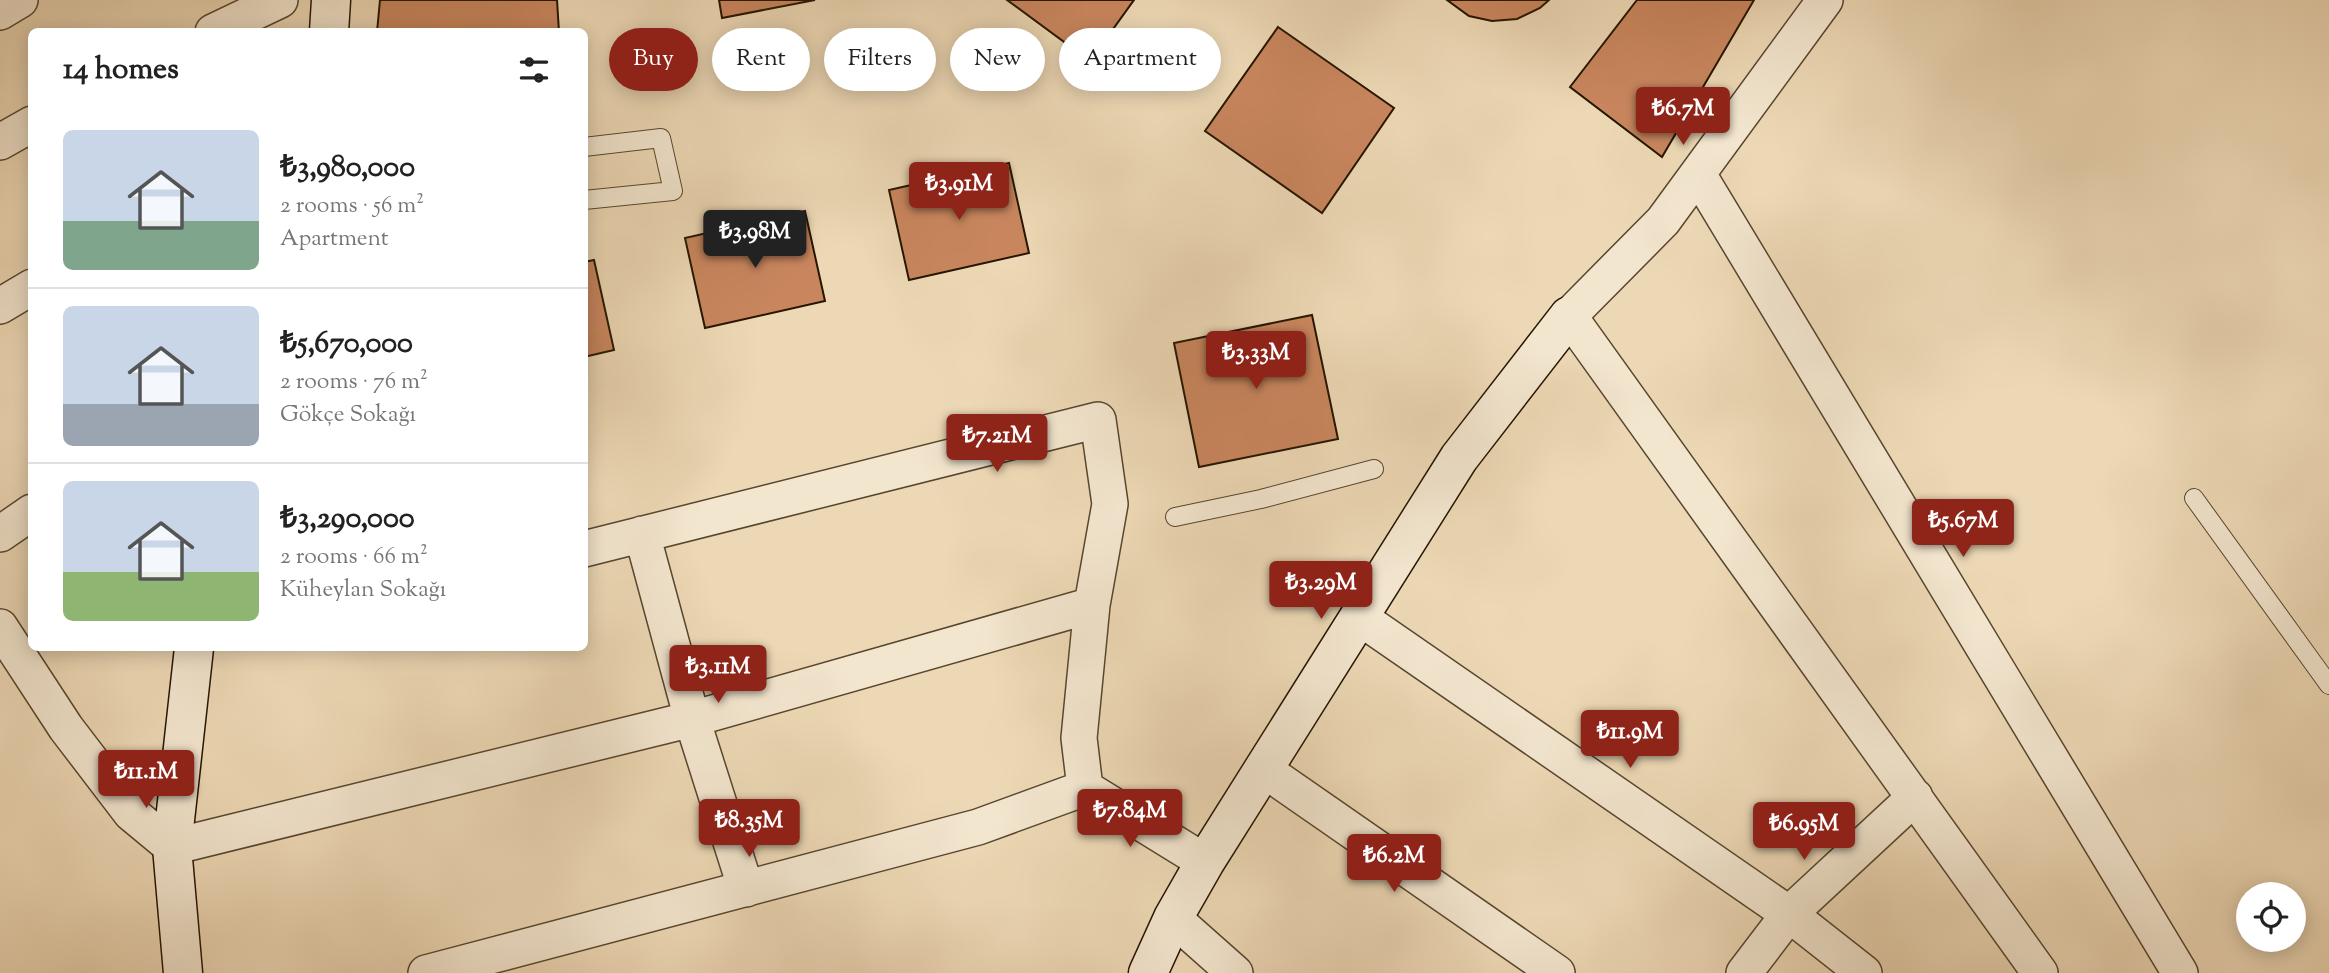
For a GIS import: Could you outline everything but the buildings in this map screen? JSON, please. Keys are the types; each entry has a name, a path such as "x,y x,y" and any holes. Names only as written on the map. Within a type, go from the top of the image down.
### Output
{"street":[{"path":"0,12 20,0"},
{"path":"222,28 280,0"},
{"path":"329,28 331,0"},
{"path":"1148,973 1173,918 1205,862 1459,458 1569,316 1663,221 1825,0"},
{"path":"0,142 28,126"},
{"path":"1698,174 2180,973"},
{"path":"0,306 28,288"},
{"path":"1569,316 2040,973"},
{"path":"588,548 1098,420 1110,504 1092,605 1079,738 1085,788"},
{"path":"0,534 28,515"},
{"path":"642,534 692,719 746,889"},
{"path":"172,847 692,719 1092,605"},
{"path":"1359,617 1789,914 1864,973"},
{"path":"0,627 66,728 123,803 172,847"},
{"path":"183,973 172,847 194,651"},
{"path":"1263,769 1557,973"},
{"path":"1085,788 1205,862"},
{"path":"426,973 978,827 1085,788"},
{"path":"1745,973 1789,914 1915,797"},
{"path":"1173,918 1236,973"}],"lane":[{"path":"588,147 661,138 673,191 588,201"},
{"path":"1175,517 1261,499 1374,470"},
{"path":"2194,498 2329,685"}]}
